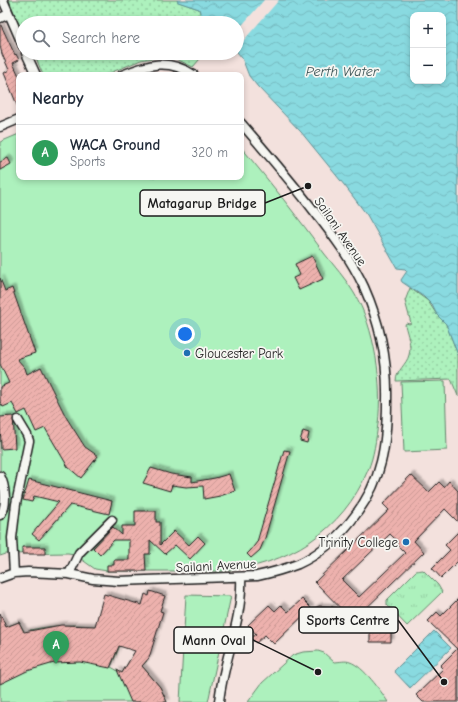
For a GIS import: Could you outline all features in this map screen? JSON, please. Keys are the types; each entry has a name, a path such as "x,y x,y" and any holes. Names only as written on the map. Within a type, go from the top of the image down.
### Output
{"street":[{"path":"3,0 16,30"},
{"path":"0,18 9,14"},
{"path":"29,60 35,72"},
{"path":"129,72 155,64 167,64 179,67 188,72"},
{"path":"0,127 16,120"},
{"name":"Sailani Avenue","path":"0,578 14,573 69,574 119,581 242,578 257,576 271,573 298,563 313,555 344,529 364,503 374,484 381,462 386,423 388,381 376,322 363,286 350,261 292,182 244,126"},
{"path":"14,573 12,538 16,504 29,441 18,420"},
{"path":"0,476 2,480 4,508 0,515"},
{"path":"69,574 79,553 112,520"},
{"path":"219,702 224,670 241,602 242,578"}],"green space":[{"path":"9,0 177,0 199,9 201,16 16,16 16,18"},
{"path":"37,60 141,60 112,72 42,72"},
{"path":"178,60 199,60 193,67"},
{"name":"Gloucester Park","path":"16,135 16,180 244,180 244,151 284,200 354,293 367,322 376,357 378,374 378,424 373,453 368,470 357,492 344,511 310,542 269,562 246,568 222,571 107,571 95,569 74,554 68,553 6,554 0,556 0,142"},
{"path":"410,288 428,301 437,315 446,324 458,355 458,396 451,379 396,381 396,377 408,358 410,351 410,343 405,325 406,323 411,323 405,301"},
{"path":"445,381 447,450 404,452 401,382"},
{"path":"423,570 438,585 442,592 407,626 387,605 387,600 416,571"},
{"path":"186,595 231,596 208,702 180,702"},
{"path":"3,621 6,627 19,622 24,631 18,633 32,636 30,630 66,625 101,627 125,633 111,667 122,673 134,653 147,661 142,666 160,687 167,702 0,702 0,623"},
{"path":"318,651 324,653 334,662 347,661 355,664 371,679 388,702 248,702 262,683 293,655 303,652"}],"water":[{"name":"Perth Water","path":"177,0 458,0 458,355 446,324 437,315 432,305 424,297 402,282 401,280 407,271 405,269 397,268 367,215 301,132 249,76 243,60 244,60 244,16 201,16 199,9 178,2"},
{"path":"434,631 451,648 410,688 394,671"}],"pier":[{"path":"264,0 279,0 244,40 244,23"}],"building":[{"path":"0,23 15,55 16,54 16,60 19,60 13,63 17,72 16,103 4,73 9,70 0,46"},
{"path":"8,158 11,164 0,170 0,162"},
{"path":"312,256 323,279 299,290 293,278 300,275 295,264"},
{"path":"0,278 5,291 12,288 35,353 17,359 25,368 27,374 41,367 66,417 85,447 98,456 81,478 68,467 45,428 36,432 26,410 18,414 12,403 3,407 0,402 0,387 9,383 0,364"},
{"path":"13,416 15,448 1,449 0,417"},
{"path":"303,431 309,433 307,443 300,441"},
{"path":"284,450 290,451 265,538 260,550 251,558 247,554 257,542"},
{"path":"151,468 171,474 192,477 192,482 229,474 235,491 204,499 203,486 186,487 172,485 170,491 143,483"},
{"path":"411,475 429,492 439,482 444,487 449,481 458,491 458,522 445,509 414,541 424,552 353,621 315,582 389,510 383,504","holes":["390,534 398,542 396,544 405,553 359,597 342,580"]},
{"path":"29,480 112,501 109,514 70,505 39,540 32,534 59,502 34,496 32,502 23,500"},
{"path":"135,511 156,511 156,522 160,522 160,545 174,531 189,545 198,536 205,543 190,559 175,545 165,554 150,540 150,554 145,554 146,571 107,571 107,565 114,565 114,560 129,560 129,540 114,540 100,555 93,548 113,527 122,535 122,526 135,526"},
{"path":"458,532 458,561 441,578 432,568 450,550 445,545"},
{"path":"22,547 45,547 45,554 22,554"},
{"path":"150,591 165,596 160,611 163,612 149,658 142,666 160,687 167,702 131,702 117,670 122,673 135,651 119,646 110,668 80,662 54,663 27,671 0,684 0,613 6,627 19,622 24,632 61,625 95,626 104,594 142,605 145,594 149,596"},
{"path":"302,599 311,608 274,644 265,635 256,643 251,638 256,634 248,625 269,605 275,611 281,605 288,612"},
{"path":"458,599 458,702 423,702 416,695 443,669 440,666 457,649 428,621 437,612 441,616"},
{"path":"319,606 333,607 335,619 334,624 326,631 319,631 313,628 310,623 310,611"},
{"path":"370,621 391,621 391,642 370,642"}],"place":[{"name":"Matagarup Bridge","path":"308,186"},
{"name":"Gloucester Park","path":"187,353"},
{"name":"Trinity College","path":"406,542"},
{"name":"WACA Ground","path":"56,664"},
{"name":"Mann Oval","path":"318,672"},
{"name":"Sports Centre","path":"444,682"}]}
